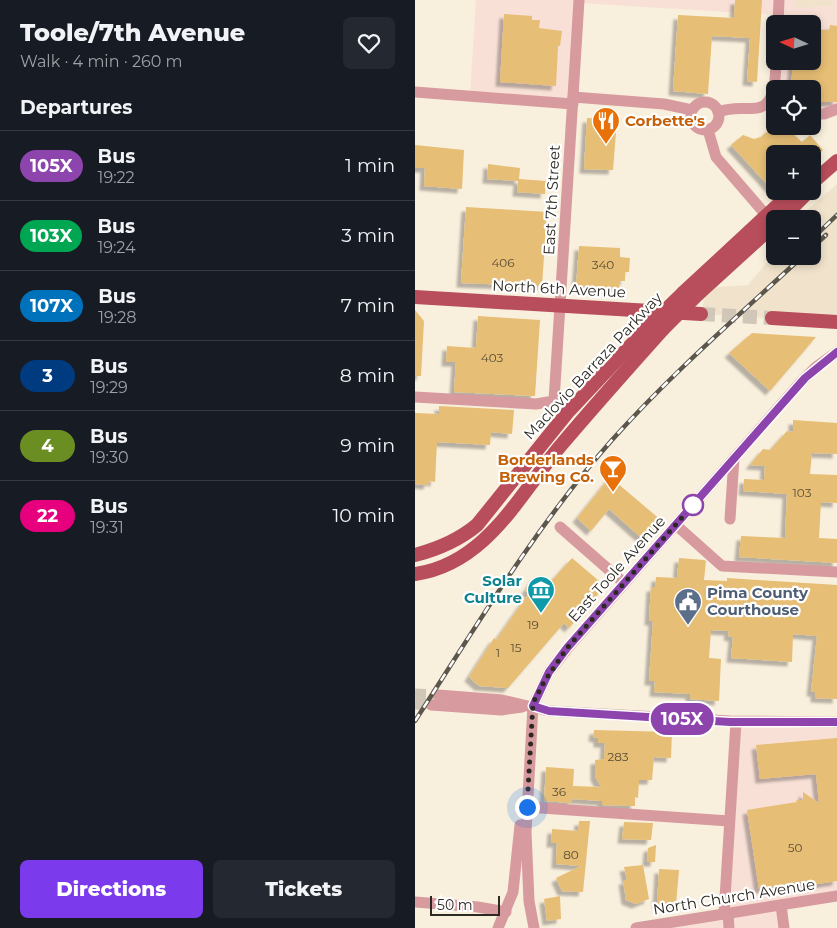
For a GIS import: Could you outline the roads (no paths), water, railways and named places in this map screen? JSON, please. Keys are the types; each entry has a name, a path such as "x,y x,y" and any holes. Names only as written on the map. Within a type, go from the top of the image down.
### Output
{"main road":[{"path":"821,176 837,161"},
{"name":"Maclovio Barraza Parkway","path":"778,210 786,200"},
{"path":"789,210 798,200"},
{"name":"Maclovio Barraza Parkway","path":"415,556 459,539 477,525 567,413 646,329 683,293 766,223"},
{"name":"Maclovio Barraza Parkway","path":"415,574 447,564 468,553 492,533 560,446 663,329 766,224"},
{"name":"North 6th Avenue","path":"415,297 701,314"},
{"path":"772,318 837,322"}],"street":[{"name":"East 7th Street","path":"415,397 536,404 554,402 579,0"},
{"path":"778,15 779,0"},
{"path":"415,92 664,104 692,110"},
{"path":"708,102 718,112 718,121 708,130 699,129 692,123 692,110 699,104 708,102"},
{"path":"718,112 732,107 759,108 766,102"},
{"path":"821,114 837,110"},
{"path":"708,130 716,157 766,215"},
{"name":"East Toole Avenue","path":"533,706 544,682 557,661 805,378 837,352"},
{"path":"825,360 837,361"},
{"path":"730,519 733,458"},
{"path":"677,525 722,566 837,572"},
{"path":"560,526 624,583"},
{"path":"438,695 502,700 549,711 737,722 837,722"},
{"path":"431,706 501,710 533,706"},
{"path":"533,706 527,807 527,881 534,928"},
{"path":"729,928 726,913 729,821 737,722"},
{"path":"498,928 513,892 519,834 529,774"},
{"path":"527,807 729,821"},
{"name":"North Church Avenue","path":"636,928 837,896"},
{"path":"415,902 478,907 506,912"},
{"path":"781,904 785,928"}],"tunnel":[{"path":"701,314 772,318"},
{"path":"415,694 438,695"},
{"path":"415,704 431,705"}],"railway":[{"path":"821,230 837,215"},
{"path":"821,240 826,235"},
{"path":"415,721 508,577 584,473 612,440 658,392 793,265"}],"place":[{"name":"Corbette's","path":"606,145"},
{"name":"Borderlands Brewing Co.","path":"613,493"},
{"name":"Solar Culture","path":"541,614"},
{"name":"Pima County Courthouse","path":"688,626"}]}
